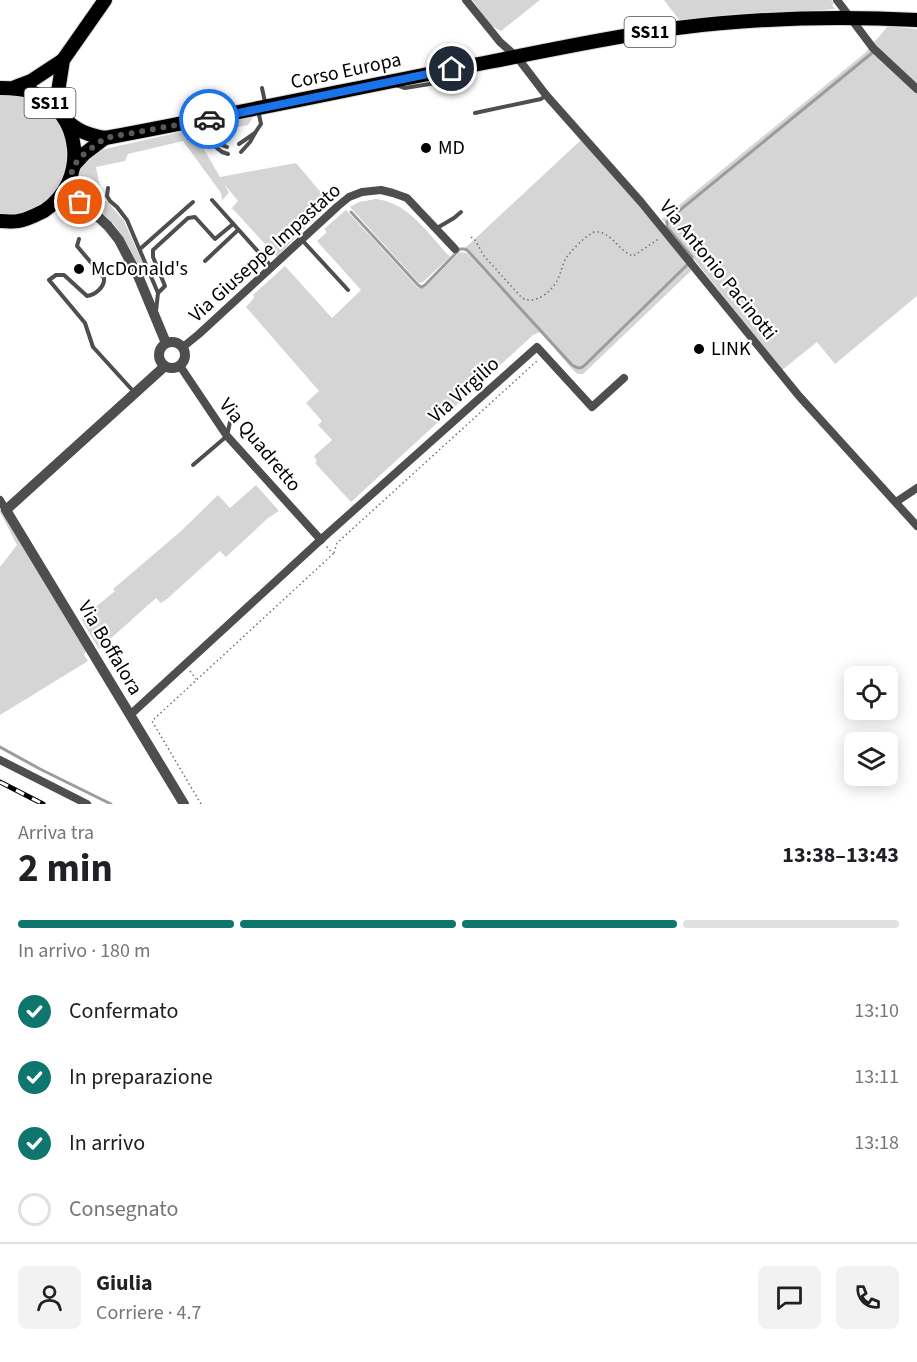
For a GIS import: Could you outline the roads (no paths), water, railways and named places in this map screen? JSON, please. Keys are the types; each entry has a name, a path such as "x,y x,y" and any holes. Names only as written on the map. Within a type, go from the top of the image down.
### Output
{"main road":[{"path":"15,87 31,81 63,60 105,0"},
{"name":"Corso Europa","path":"0,88 15,87 32,92 48,100 81,132 105,138 586,43 675,28 772,21 917,20"},
{"path":"62,116 58,92 63,60"},
{"name":"SS11","path":"62,116 71,133 75,149 72,172"},
{"name":"Corso Europa","path":"0,221 18,221 36,216 52,205 63,193 72,172 84,154 105,138"},
{"path":"0,227 18,221"}],"street":[{"name":"Via Antonio Pacinotti","path":"466,0 500,42 517,57 546,95 641,202 799,396 917,526"},
{"path":"837,0 873,48 917,88"},
{"path":"72,172 75,193 80,202 108,226 119,240 139,278 166,343"},
{"name":"Via Giuseppe Impastato","path":"183,347 349,197 362,192 381,190 407,198 455,249"},
{"path":"52,205 62,202 80,202"},
{"path":"176,342 183,347 186,356 180,366 171,368 161,362 159,354 166,343 176,342"},
{"name":"Via Virgilio","path":"321,540 537,347 592,407 624,378"},
{"path":"6,510 165,366"},
{"name":"Via Quadretto","path":"180,366 227,436 321,540"},
{"path":"896,502 917,488"},
{"name":"Via Boffalora","path":"0,500 184,804"},
{"path":"130,715 321,540"},
{"path":"0,759 87,804"}],"lane":[{"path":"387,82 405,88 448,81 453,84 453,92"},
{"path":"241,152 261,124 262,88"},
{"path":"475,113 541,99 546,95"},
{"path":"195,122 197,129 205,139 228,154"},
{"path":"239,144 255,133"},
{"path":"205,139 226,147"},
{"path":"108,188 107,196 127,220 158,293 155,317"},
{"path":"212,200 272,267"},
{"path":"140,249 193,202"},
{"path":"437,229 461,212"},
{"path":"158,293 165,286 153,257 153,250 191,217 195,217 216,239 233,224"},
{"path":"205,261 238,231"},
{"path":"79,239 77,246 104,278 103,286 87,296 64,275 56,275 49,280 85,323 93,347 135,393"},
{"path":"302,239 348,290"},
{"path":"193,465 227,436 230,422"}],"waterway":[{"path":"692,260 692,257 667,227 669,219 872,53"},
{"path":"351,212 422,287 460,249 467,250 572,365 578,368 586,364 688,264"},
{"path":"0,747 111,804"}],"railway":[{"path":"0,782 43,804"}],"place":[{"name":"MD","path":"426,148"},
{"name":"McDonald's","path":"79,269"},
{"name":"LINK","path":"699,349"}]}
